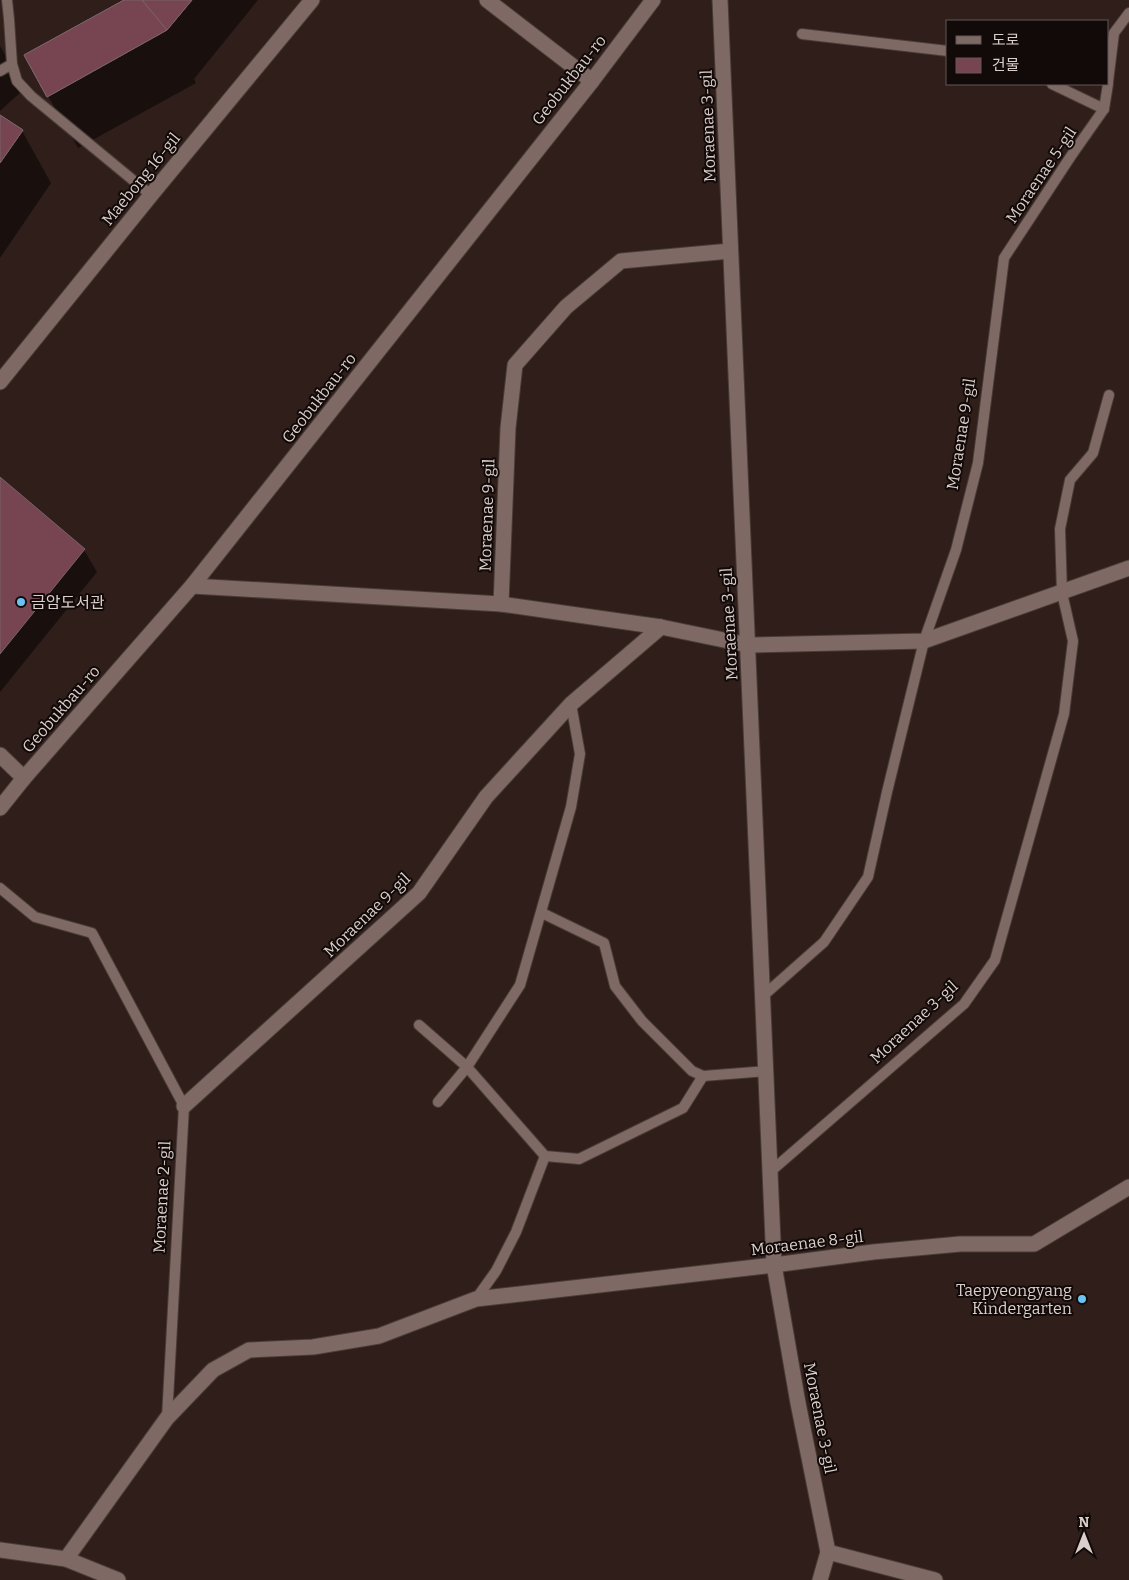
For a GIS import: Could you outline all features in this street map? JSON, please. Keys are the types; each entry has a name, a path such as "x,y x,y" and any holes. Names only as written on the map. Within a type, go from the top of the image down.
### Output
{"street":[{"name":"Maebong 16-gil","path":"0,382 312,0"},
{"path":"487,0 592,80"},
{"name":"Geobukbau-ro","path":"0,808 192,586 592,80 653,0"},
{"name":"Moraenae 3-gil","path":"720,0 774,1265 798,1403 828,1552 820,1580"},
{"name":"Moraenae 9-gil","path":"501,604 508,428 515,365 566,307 621,261 730,251"},
{"path":"192,586 501,604 661,627 748,645 924,641 1129,568"},
{"name":"Moraenae 9-gil","path":"184,1106 419,893 486,797 571,704 661,627"},
{"path":"0,755 24,778"},
{"name":"Moraenae 8-gil","path":"167,1418 212,1370 248,1350 313,1347 379,1336 476,1299 873,1252 960,1244 1034,1244 1129,1187"},
{"path":"66,1559 167,1418"},
{"path":"0,1550 66,1559 118,1580"},
{"path":"828,1552 935,1580"}],"lane":[{"path":"7,1 12,64 17,80 31,96 151,195"},
{"name":"Moraenae 5-gil","path":"1109,75 1114,33 1129,13"},
{"path":"802,34 946,51"},
{"path":"0,71 12,64"},
{"path":"1054,85 1104,108"},
{"name":"Moraenae 5-gil","path":"1004,258 1104,108 1108,85"},
{"name":"Moraenae 9-gil","path":"924,641 956,550 978,463 1004,258"},
{"path":"1062,593 1060,529 1070,480 1093,453 1109,395"},
{"name":"Moraenae 3-gil","path":"770,1172 964,1004 995,960 1064,714 1073,641 1062,593"},
{"path":"763,996 824,942 868,877 924,641"},
{"path":"438,1102 467,1067 520,985 571,807 580,754 571,704"},
{"path":"0,888 35,917 92,932 184,1106"},
{"path":"542,913 604,943 615,986 642,1021 692,1071 704,1076 766,1071"},
{"path":"419,1025 467,1067 545,1156 579,1159 682,1108 704,1076"},
{"name":"Moraenae 2-gil","path":"167,1418 184,1106"},
{"path":"476,1299 496,1272 516,1232 545,1156"}],"building":[{"path":"124,0 192,0 167,30 47,97 24,55"},
{"path":"124,0 142,0 167,30 47,97 24,55"},
{"path":"142,0 192,0 167,30"},
{"path":"0,115 23,130 0,163"},
{"path":"0,115 23,130 0,163"},
{"name":"금암도서관","path":"0,477 85,549 0,654"}],"place":[{"name":"금암도서관","path":"21,602"},
{"name":"Taepyeongyang Kindergarten","path":"1082,1299"}]}
